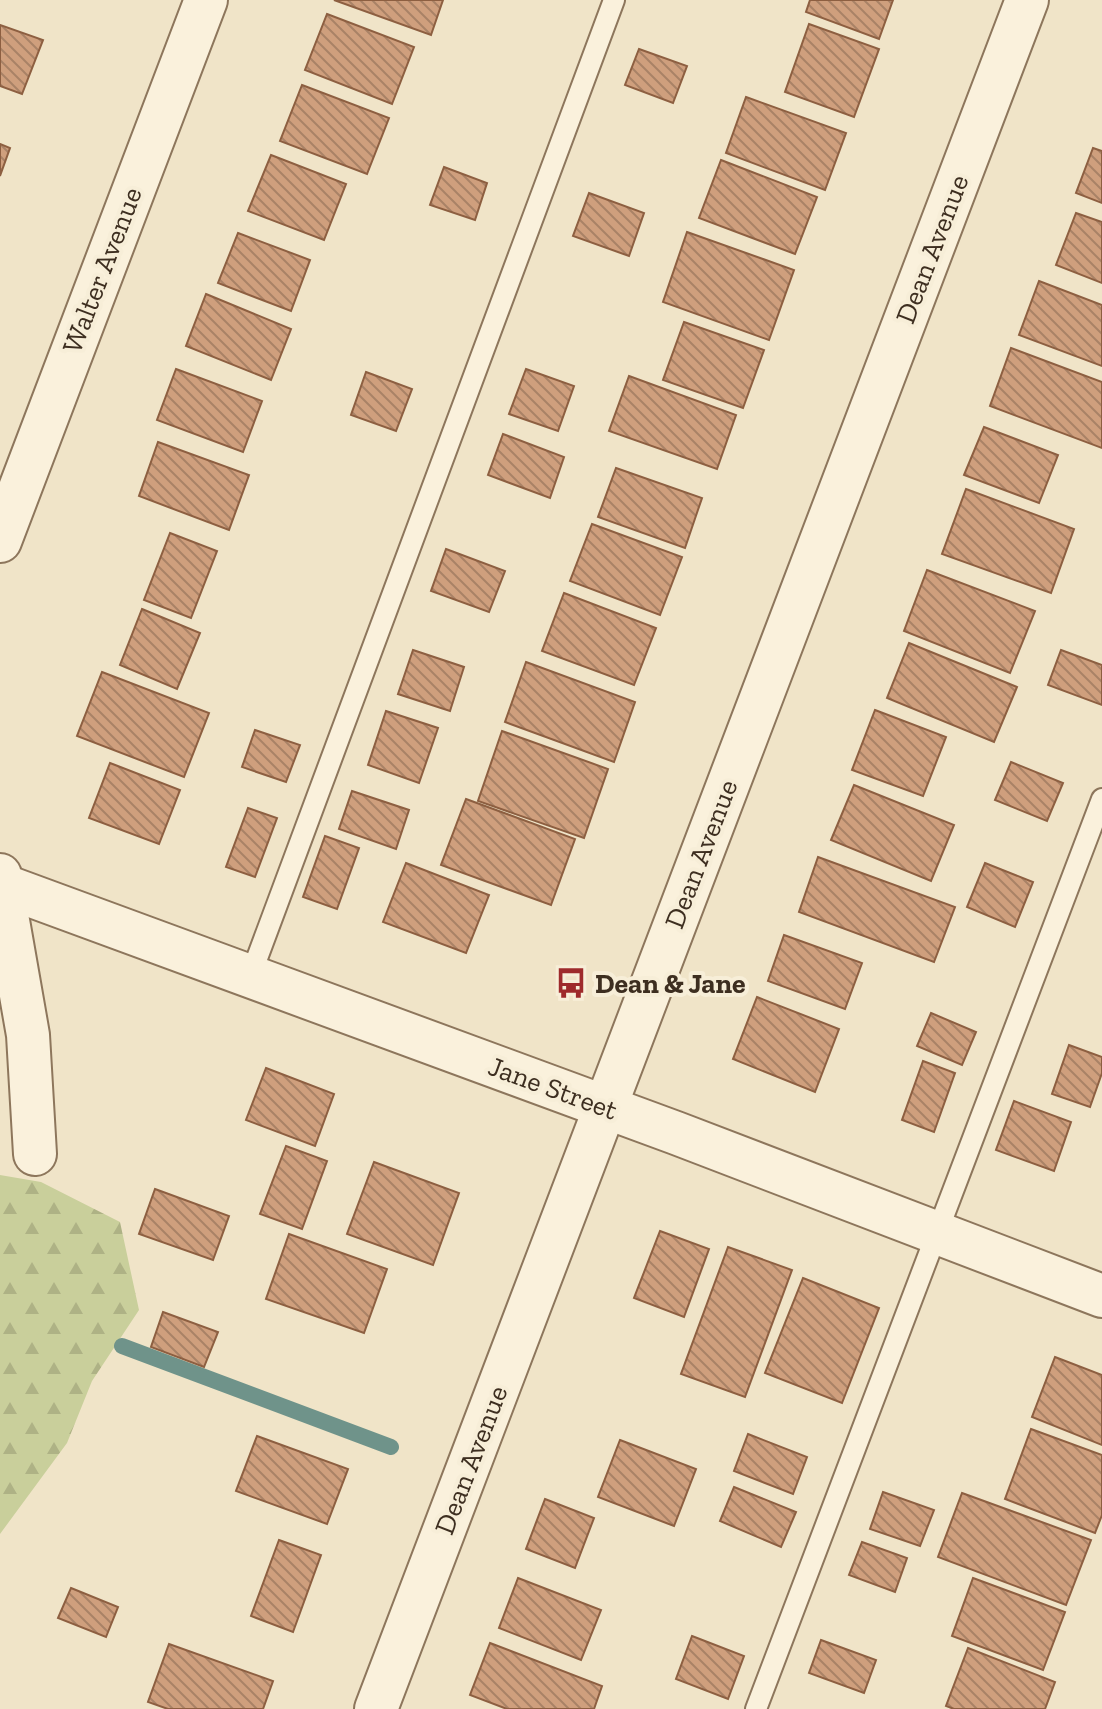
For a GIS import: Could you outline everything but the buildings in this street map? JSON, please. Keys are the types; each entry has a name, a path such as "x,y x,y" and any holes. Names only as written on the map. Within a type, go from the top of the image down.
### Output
{"street":[{"name":"Walter Avenue","path":"0,541 206,0"},
{"name":"Dean Avenue","path":"376,1709 1027,0"},
{"name":"Jane Street","path":"1,880 250,977 605,1106 1102,1296"},
{"path":"1,880 28,1035 35,1154"}],"lane":[{"path":"250,977 614,0"},
{"path":"756,1709 1102,799"}],"green space":[{"path":"0,1175 41,1182 120,1222 139,1310 92,1381 67,1443 0,1534"}],"waterway":[{"path":"122,1346 391,1447"}],"place":[{"name":"Dean & Jane","path":"571,983"}]}
